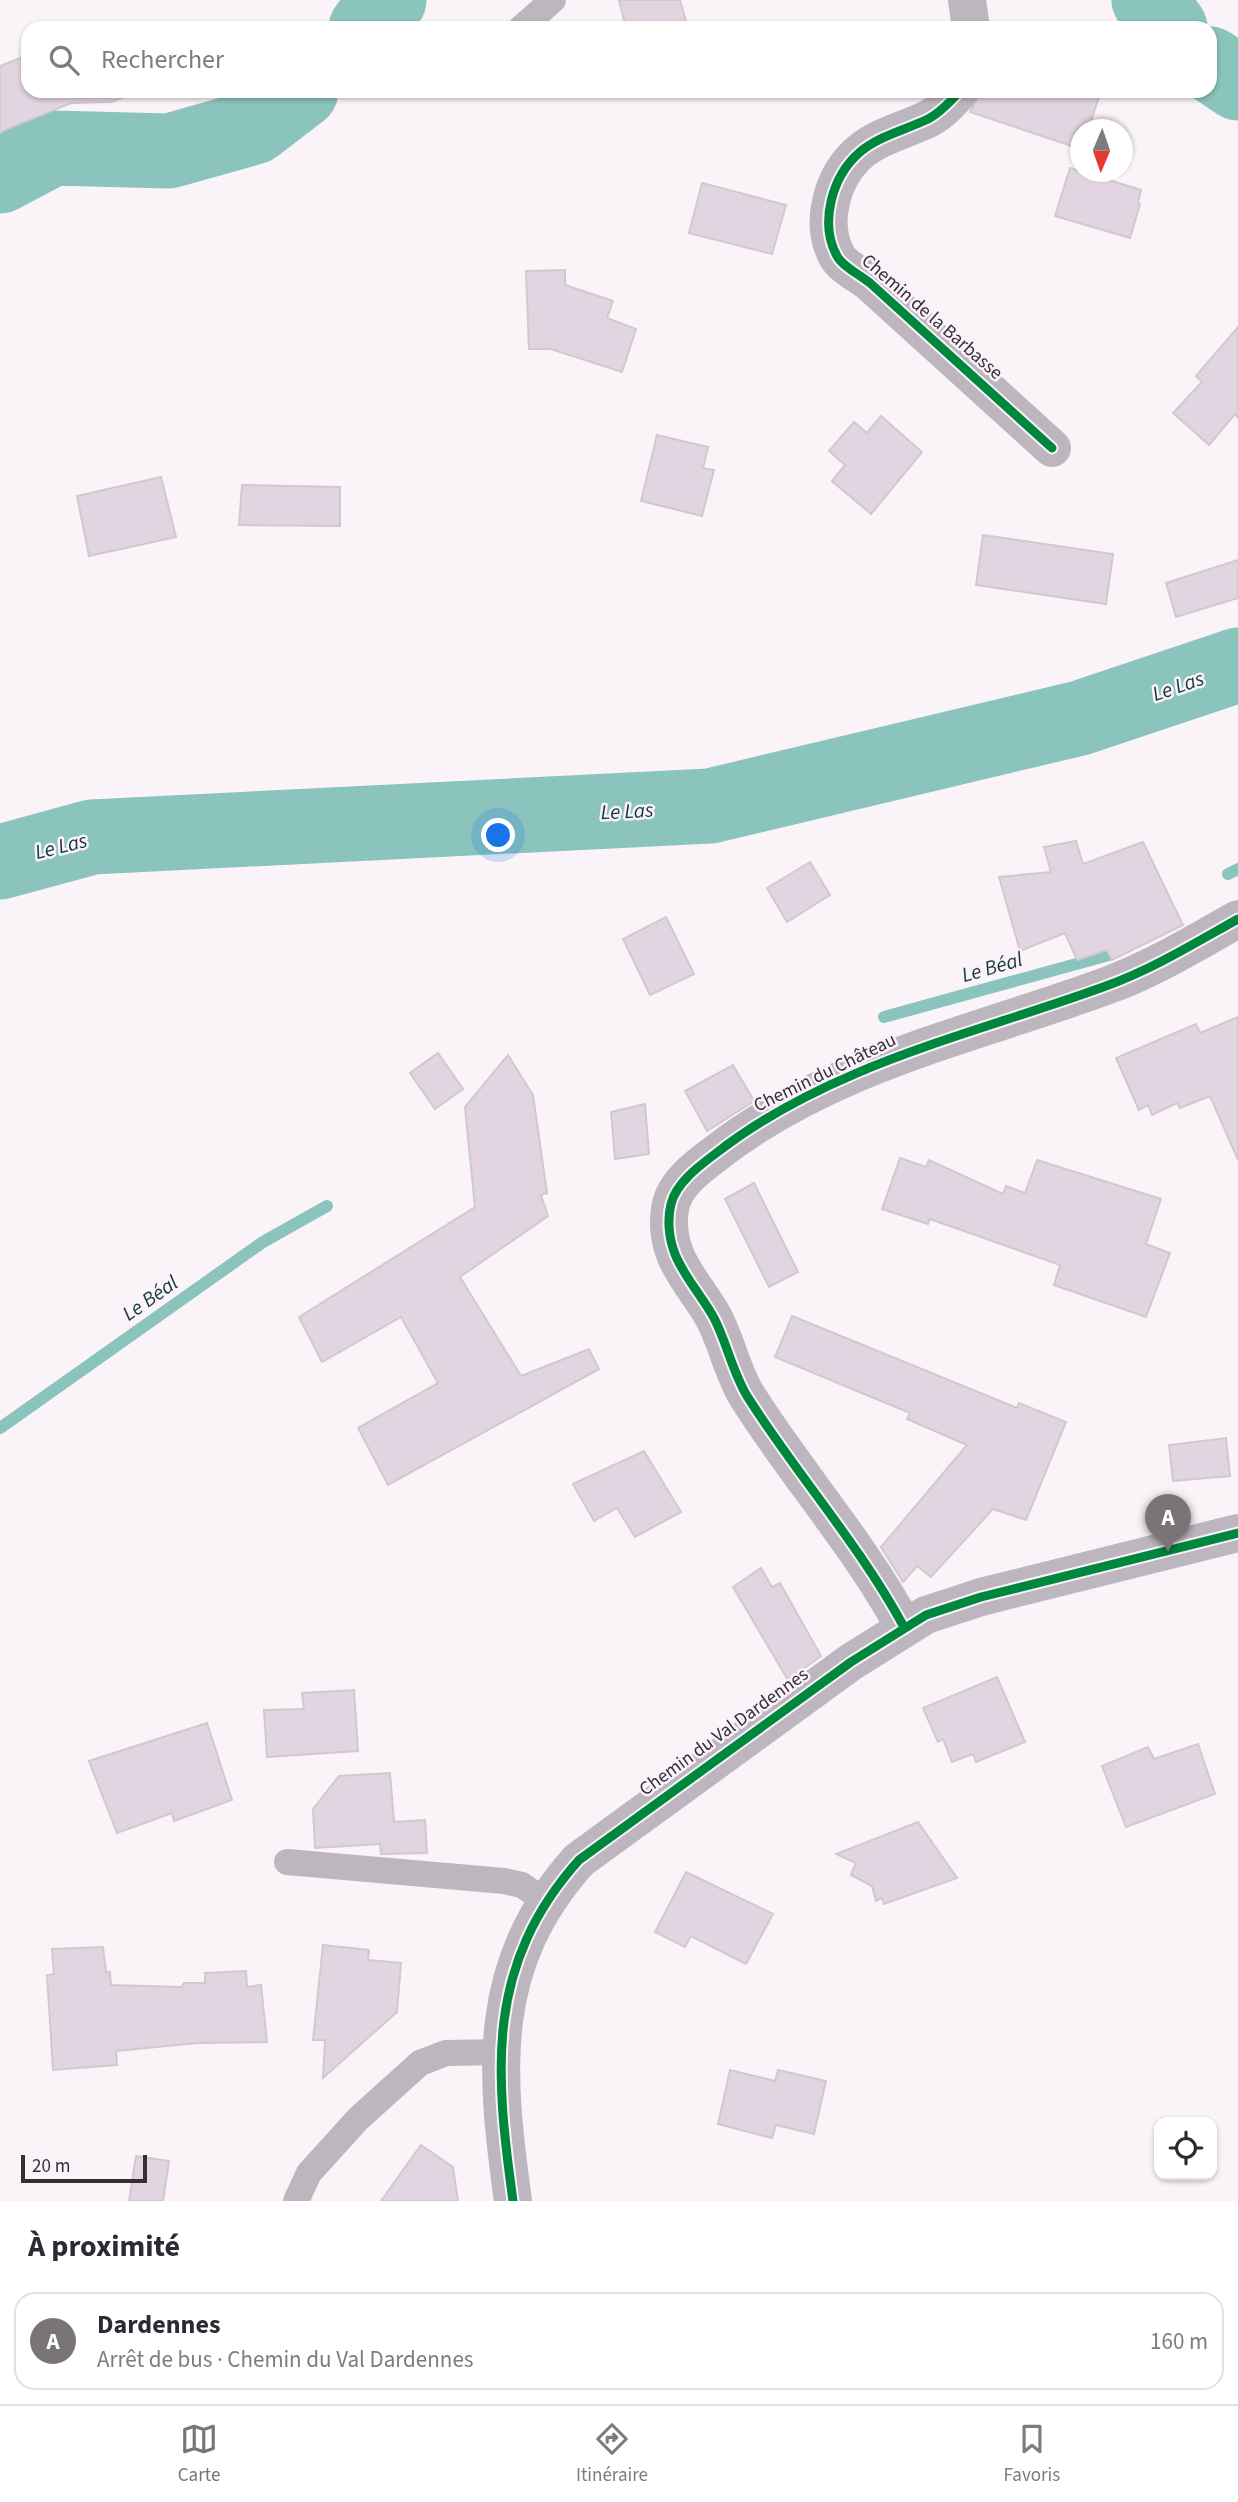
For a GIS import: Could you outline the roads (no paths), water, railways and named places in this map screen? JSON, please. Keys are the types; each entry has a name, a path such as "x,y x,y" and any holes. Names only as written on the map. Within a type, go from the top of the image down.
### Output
{"street":[{"path":"967,0 970,21"},
{"name":"Chemin de la Barbasse","path":"952,98 930,118 860,152 846,167 835,190 828,215 830,236 837,258 870,283 1052,448"},
{"name":"Chemin du Château","path":"904,1627 845,1532 783,1451 734,1373 713,1317 675,1255 668,1229 671,1203 680,1186 702,1164 783,1107 938,1040 1137,974 1238,919"},
{"name":"Chemin du Val Dardennes","path":"513,2201 501,2114 502,2027 518,1959 546,1902 579,1860 840,1669 926,1615 981,1597 1238,1533"}],"lane":[{"path":"529,21 553,0"},
{"path":"287,1862 504,1881 522,1885 546,1902"},
{"path":"296,2201 309,2173 358,2119 420,2063 446,2053 500,2052"}],"waterway":[{"path":"372,21 389,0"},
{"path":"1149,0 1165,21"},
{"path":"1217,69 1238,83"},
{"path":"0,176 53,148 169,151 254,127 292,98"},
{"name":"Le Las","path":"0,862 92,837 710,806 1080,718 1238,665"},
{"name":"Le Béal","path":"1228,874 1238,869"},
{"name":"Le Béal","path":"884,1017 1109,955"},
{"name":"Le Béal","path":"0,1428 263,1242 327,1206"}],"place":[{"name":"Dardennes","path":"1168,1552"}]}
